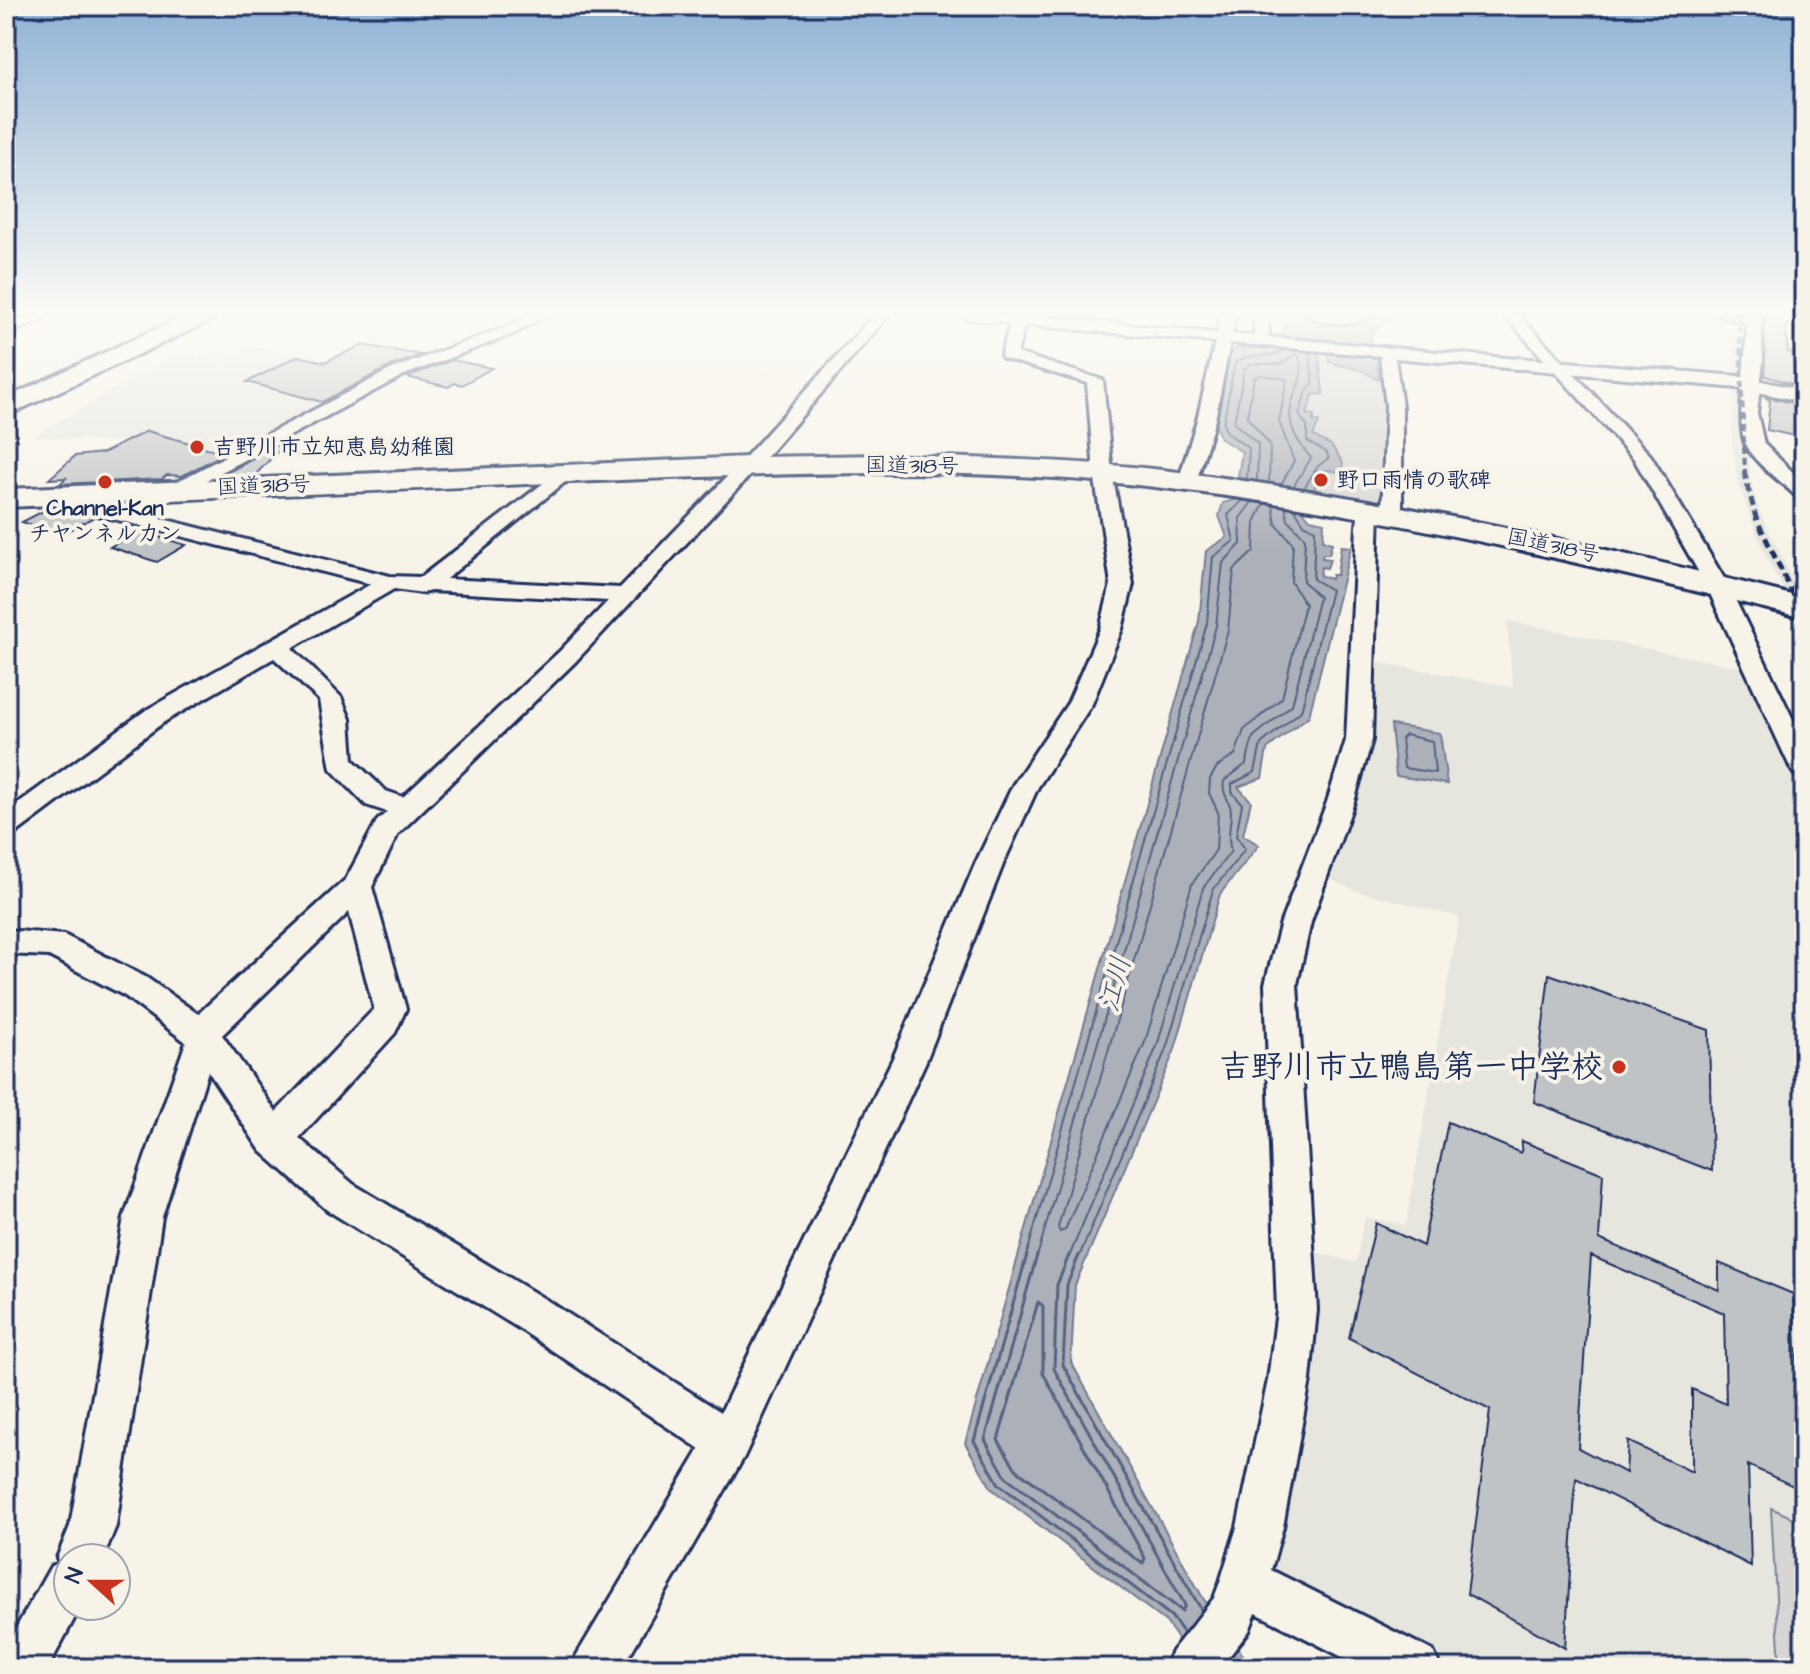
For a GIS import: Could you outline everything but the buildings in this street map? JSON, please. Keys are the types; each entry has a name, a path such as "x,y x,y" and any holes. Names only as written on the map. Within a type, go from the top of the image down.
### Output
{"main road":[{"path":"6,408 38,393"},
{"name":"国道318号","path":"6,498 748,466 885,464 1103,473 1187,482 1380,511 1536,542 1804,608"}],"street":[{"path":"126,516 359,393"},
{"path":"86,1542 93,1526 143,1217 212,1020 357,887 387,828 567,657 813,393"},
{"path":"594,1668 729,1442 909,1061 990,862 1026,785 1080,704 1111,629 1122,584 1103,473 1096,393"},
{"path":"1187,482 1210,393"},
{"path":"1189,1668 1238,1598 1260,1527 1287,1395 1297,1310 1281,984 1287,942 1332,830 1359,741 1365,687 1363,561 1380,511 1394,406 1392,393"},
{"path":"1584,393 1642,456 1717,585 1804,769"},
{"path":"1750,393 1748,413 1755,446 1804,493"},
{"path":"1761,452 1804,465"},
{"path":"422,587 563,474"},
{"path":"77,494 81,505 390,582 422,587 625,595"},
{"path":"6,826 155,716 390,582"},
{"path":"279,644 281,654 324,691 334,706 340,763 376,798 408,809"},
{"path":"274,1139 383,1023 390,1009 357,887"},
{"path":"6,942 53,944 136,987 204,1037 274,1139 340,1197 534,1315 729,1442"},
{"path":"1238,1598 1416,1668"},
{"path":"21,1668 52,1612"}],"shaded area":[{"path":"108,393 355,393 256,443 196,425 252,443 205,469 123,443 126,439 112,442 34,436"},
{"path":"1392,393 1394,407 1383,505 1311,493 1314,416 1306,414 1313,394"},
{"path":"1732,393 1747,393 1747,442 1752,489 1763,520 1804,602 1804,628 1764,552 1739,487 1732,439"},
{"name":"吉野川市立鴨島第一中学校","path":"1507,621 1749,669 1804,795 1804,1668 1456,1668 1263,1574 1304,1249 1356,1263 1365,1217 1406,1225 1459,917 1354,890 1326,877 1363,765 1377,662 1513,687"},
{"path":"1771,1508 1804,1523 1804,1668 1780,1668"}],"water":[{"name":"江川","path":"1221,393 1323,393 1313,395 1307,414 1314,415 1313,421 1319,422 1313,436 1331,445 1343,463 1341,472 1325,470 1302,509 1310,519 1324,522 1323,540 1332,543 1329,554 1323,554 1322,558 1330,559 1327,568 1321,567 1320,576 1331,579 1332,575 1337,575 1341,546 1351,547 1309,716 1267,749 1262,778 1238,787 1251,801 1243,835 1259,845 1220,894 1174,1052 1075,1285 1071,1362 1203,1598 1252,1668 1199,1668 1166,1622 992,1489 965,1443 1199,621 1206,551 1227,537 1219,516 1223,503 1234,500 1242,452 1220,438 1215,424"},
{"path":"1391,725 1440,733 1447,784 1396,776"}],"railway":[{"path":"1742,393 1745,473"},
{"path":"1744,471 1756,518 1804,617"}],"place":[{"name":"吉野川市立知恵島幼稚園","path":"197,447"},
{"name":"野口雨情の歌碑","path":"1321,480"},
{"name":"Channel-Kan チヤンネルカン","path":"105,482"},
{"name":"吉野川市立鴨島第一中学校","path":"1619,1067"}]}
